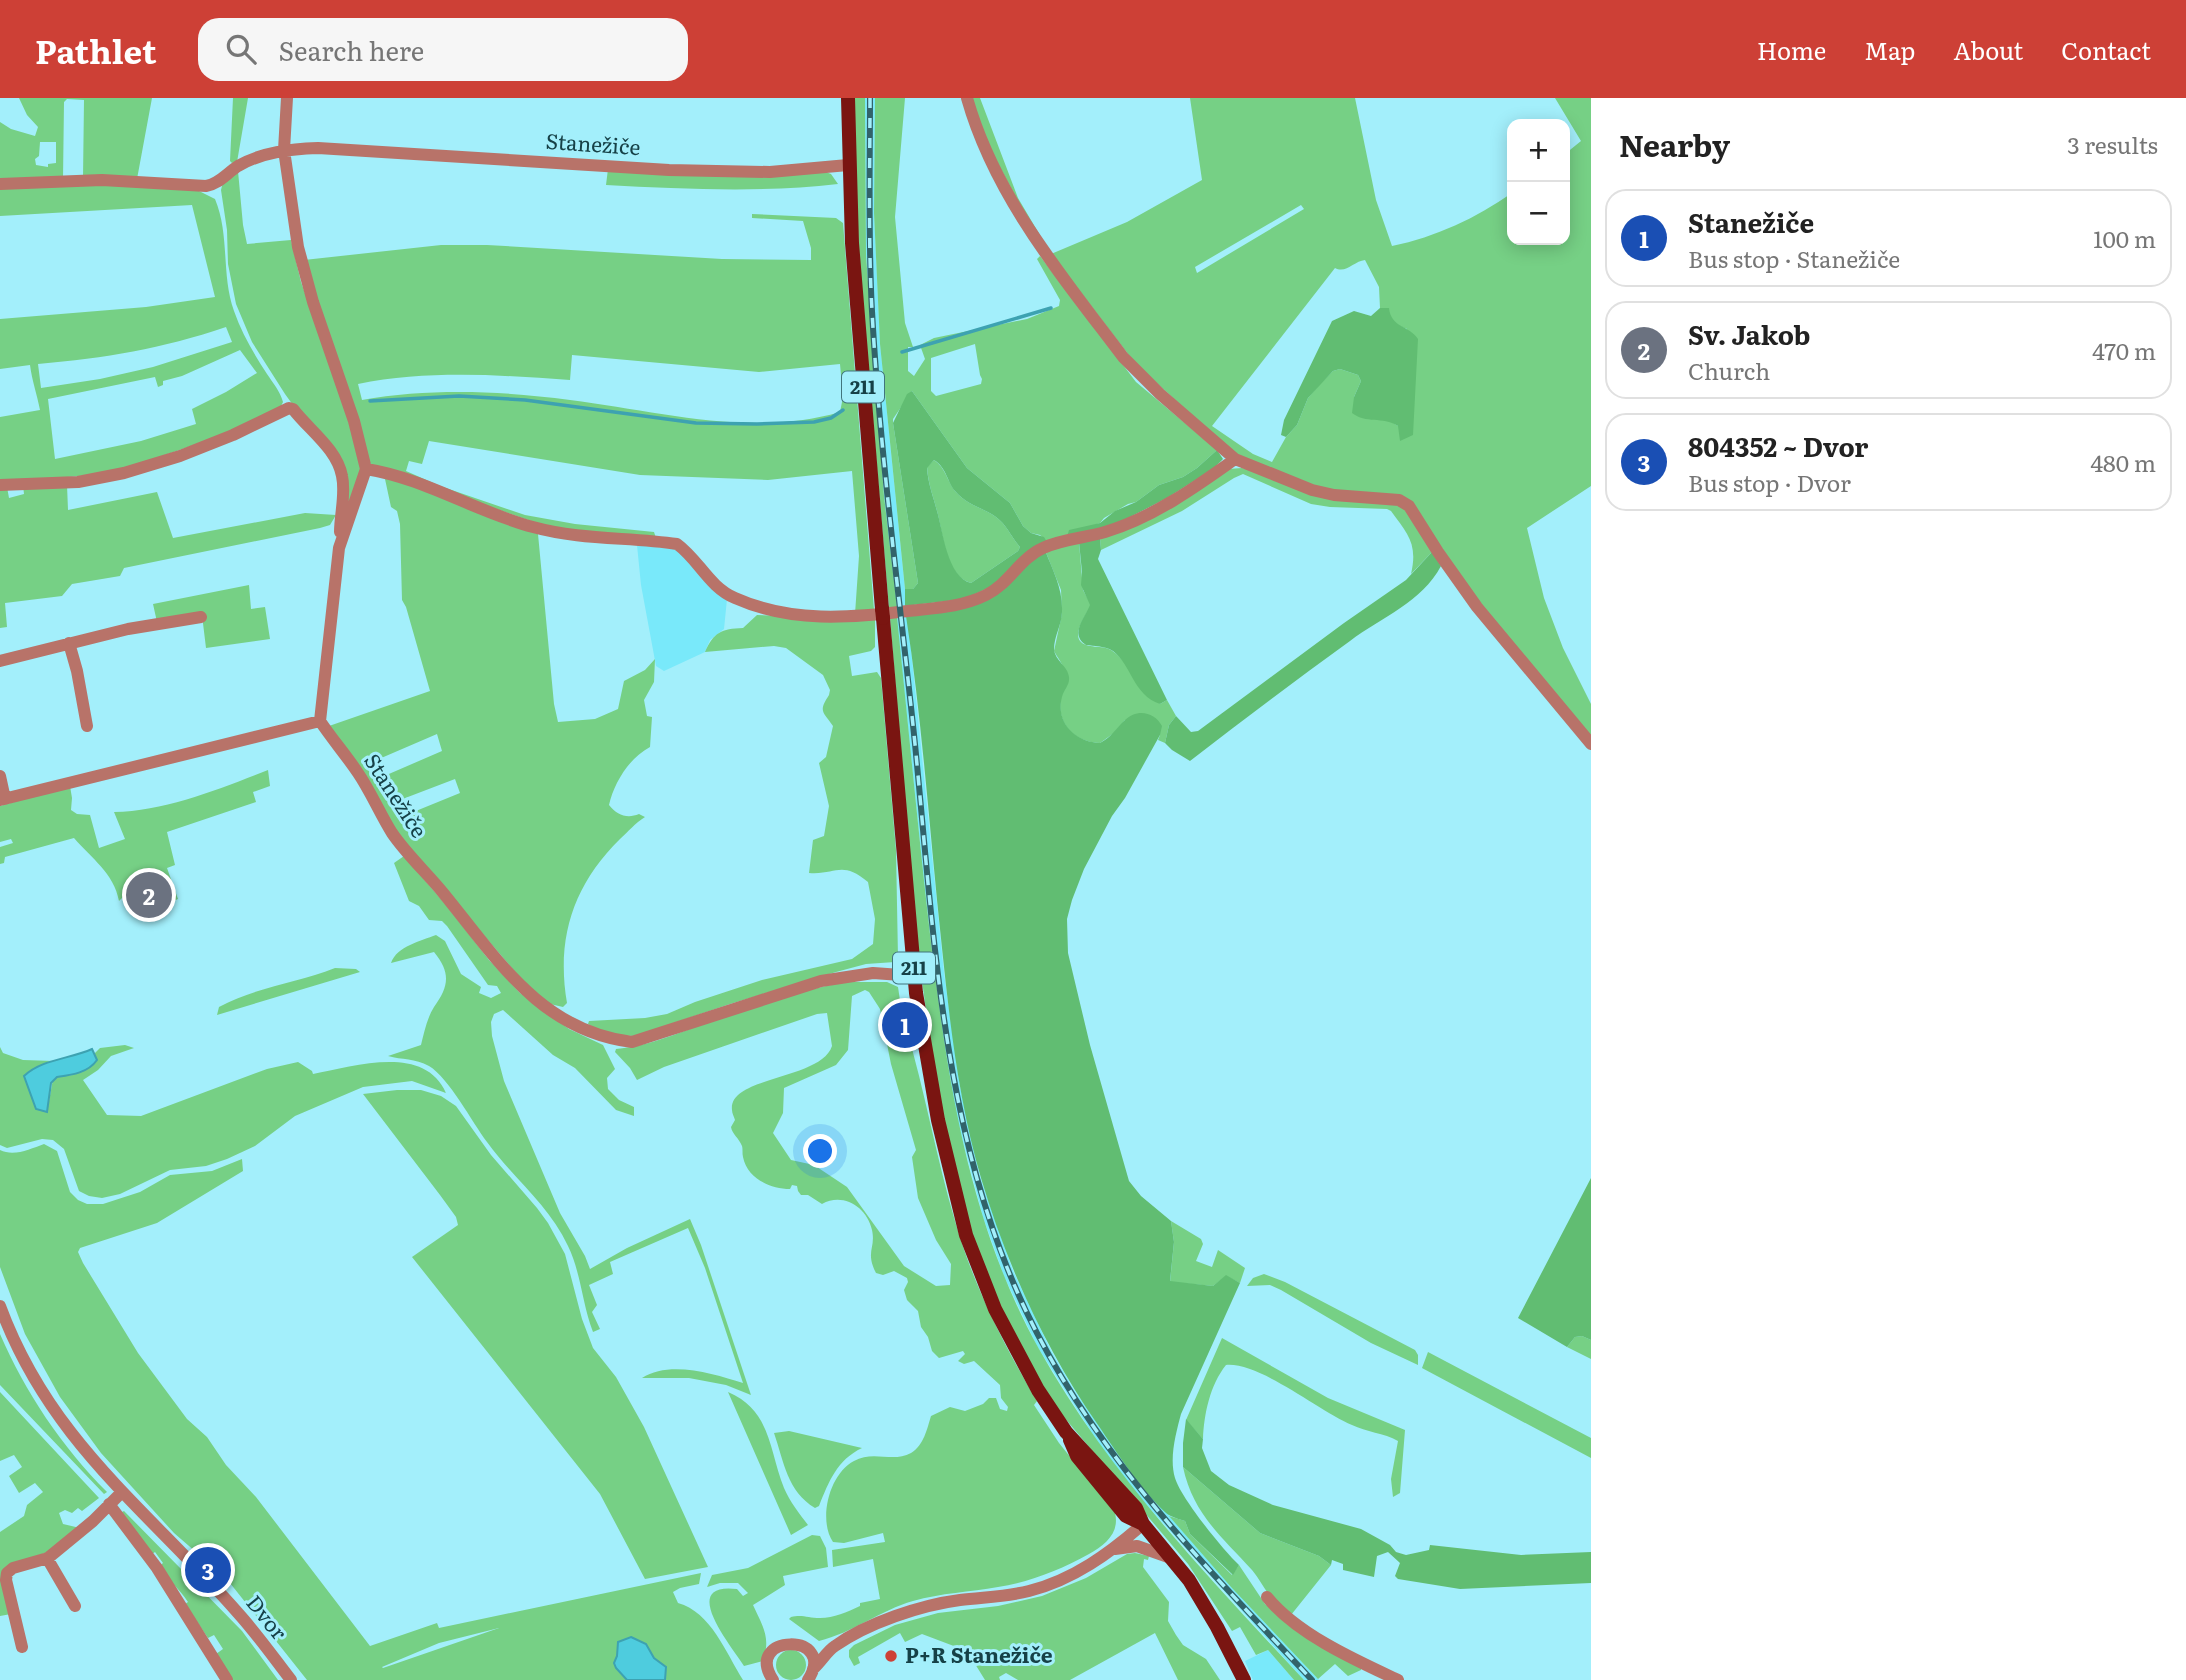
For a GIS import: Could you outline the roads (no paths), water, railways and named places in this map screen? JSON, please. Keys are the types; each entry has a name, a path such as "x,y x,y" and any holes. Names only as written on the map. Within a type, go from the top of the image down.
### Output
{"main road":[{"name":"211","path":"848,98 852,243 915,976 953,1187 966,1235 984,1283 1038,1390 1066,1432 1136,1508 1143,1524 1189,1580 1244,1680"}],"street":[{"path":"287,98 284,150 298,247 313,302 354,421 366,469 340,548"},
{"path":"967,98 978,133 1013,203 1045,255 1123,357 1160,394 1234,459 1312,490 1334,495 1399,500 1409,506 1477,607 1591,744"},
{"name":"Stanežiče","path":"284,150 336,148 669,170 770,172 848,165"},
{"path":"0,184 102,180 215,185 239,165 256,157 284,150"},
{"path":"0,485 78,482 124,473 180,456 233,435 289,408 293,409 331,452 342,476 343,492 340,548 320,721 2,799 0,776"},
{"path":"366,469 393,475 503,518 558,534 677,544 718,588 734,598 796,614 846,618 949,607 988,594 1041,548 1106,532 1144,515 1197,486 1234,459"},
{"path":"0,661 128,629 201,617"},
{"path":"69,643 87,726"},
{"name":"Stanežiče","path":"320,721 359,774 394,836 511,978 538,1001 573,1023 607,1039 632,1042 821,981 873,973 915,976"},
{"name":"Dvor","path":"0,1306 20,1353 47,1400 88,1456 239,1613 292,1680"},
{"path":"22,1647 6,1580 7,1573 13,1568 47,1558 93,1521 121,1493"},
{"path":"109,1504 157,1568 227,1680"},
{"path":"811,1676 833,1647 881,1622 910,1611 947,1602 1031,1590 1067,1577 1115,1549 1143,1524"},
{"path":"1115,1549 1137,1546 1172,1559"},
{"path":"47,1558 75,1606"},
{"path":"1267,1597 1285,1616 1319,1638 1361,1663 1398,1680"},
{"path":"773,1680 768,1666 774,1649 789,1643 804,1647 833,1647"},
{"path":"804,1647 813,1659 811,1676"}],"waterway":[{"path":"902,352 1051,308"},
{"path":"370,401 459,396 525,400 696,423 814,422 831,418 843,410"}],"railway":[{"path":"870,98 871,284 885,474 936,961 959,1104 976,1175 998,1244 1026,1311 1053,1363 1084,1413 1118,1461 1192,1551 1312,1680"}],"place":[{"name":"Sv. Jakob","path":"149,895"},
{"name":"Stanežiče","path":"905,1025"},
{"name":"804352 ~ Dvor","path":"208,1570"},
{"name":"P+R Stanežiče","path":"891,1656"}]}
